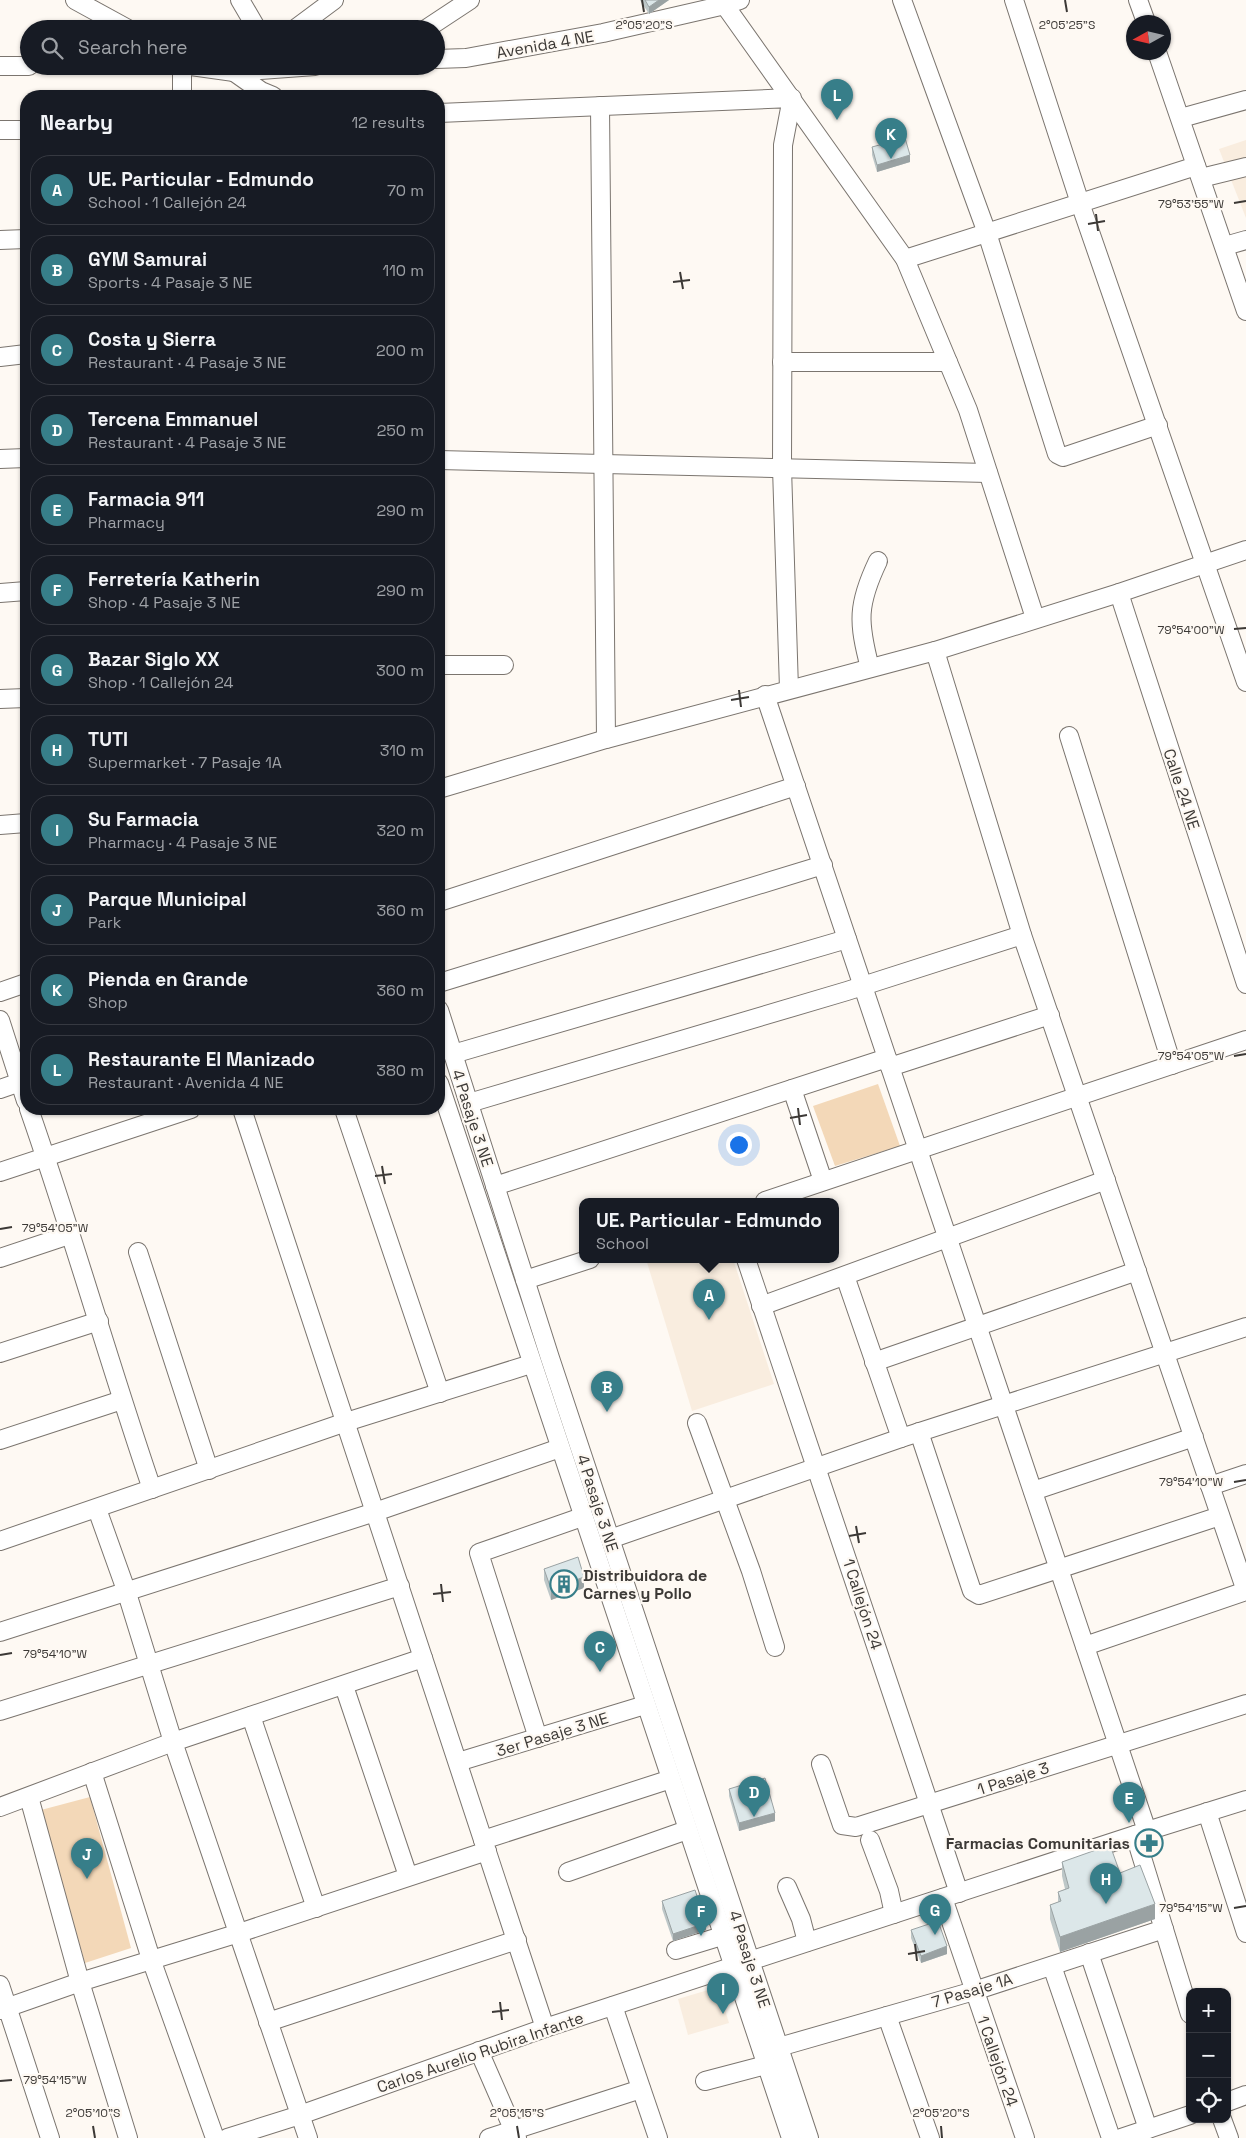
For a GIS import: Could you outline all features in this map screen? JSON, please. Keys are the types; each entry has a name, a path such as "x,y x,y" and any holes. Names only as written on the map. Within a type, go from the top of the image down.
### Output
{"street":[{"path":"75,0 112,20"},
{"path":"240,0 252,20"},
{"path":"307,20 334,0"},
{"path":"440,20 470,0"},
{"path":"902,0 987,233 1057,454 1063,457 1158,425"},
{"path":"1014,0 1080,203 1246,682"},
{"path":"1138,0 1143,15"},
{"path":"729,2 792,98 905,259 968,410 1035,618"},
{"name":"Avenida 4 NE","path":"445,59 466,58 603,33 729,2"},
{"path":"1160,60 1246,311"},
{"path":"0,66 20,66"},
{"path":"182,75 182,90"},
{"path":"244,75 260,90"},
{"path":"445,113 792,98"},
{"path":"789,689 782,468 783,145 792,98"},
{"path":"1181,118 1246,100"},
{"path":"600,106 606,739"},
{"path":"0,130 20,130"},
{"path":"905,259 1080,203 1199,172 1246,167"},
{"path":"0,240 20,239"},
{"path":"1225,246 1246,240"},
{"path":"0,357 20,355"},
{"path":"782,362 948,362"},
{"path":"0,459 20,458"},
{"path":"445,460 988,473"},
{"path":"445,787 606,739 935,650 1119,593 1246,550"},
{"path":"870,668 864,645 861,614 865,588 878,562"},
{"path":"0,593 20,591"},
{"name":"Calle 24 NE","path":"1119,593 1246,984"},
{"path":"935,650 1022,935 1220,1516 1241,1561 1246,1591 1085,1646"},
{"path":"445,665 504,665"},
{"path":"766,695 1118,1745 1164,1929 1186,2001"},
{"path":"0,699 20,698"},
{"path":"1069,736 1172,1065"},
{"path":"445,900 796,786"},
{"path":"0,825 20,823"},
{"path":"445,981 823,865"},
{"path":"469,1103 863,986 1022,935"},
{"path":"453,1054 847,939"},
{"path":"0,992 20,985"},
{"path":"495,1186 792,1089 1050,1015"},
{"path":"0,1020 20,1073"},
{"name":"4 Pasaje 3 NE","path":"445,1029 525,1280 810,2138"},
{"path":"774,1198 1246,1040"},
{"path":"0,1089 20,1082"},
{"path":"792,1089 822,1182"},
{"name":"4 Pasaje 3 NE","path":"445,1101 766,2065 788,2137"},
{"path":"31,1115 46,1156 69,1234 152,1489"},
{"path":"0,1172 172,1115"},
{"path":"244,1115 545,2028"},
{"path":"346,1115 440,1393"},
{"path":"761,1306 1106,1180"},
{"path":"0,1258 69,1234"},
{"path":"138,1252 209,1470"},
{"path":"525,1280 579,1263"},
{"name":"1 Callejón 24","path":"747,1263 929,1804 974,1990 1025,2138"},
{"path":"874,1362 1137,1271"},
{"path":"845,1276 901,1438"},
{"path":"0,1353 98,1321"},
{"path":"610,1538 919,1432 1246,1327"},
{"path":"0,1541 98,1509 346,1422 531,1364"},
{"path":"0,1440 122,1400"},
{"path":"697,1423 751,1571 774,1647"},
{"path":"919,1432 972,1591 979,1596 1220,1516"},
{"path":"1033,1491 1194,1437"},
{"path":"0,1632 126,1590 375,1512 560,1448"},
{"path":"1210,1486 1246,1474"},
{"path":"98,1509 126,1590 173,1742 308,2138"},
{"path":"538,1738 478,1553 582,1517"},
{"path":"0,1711 400,1586"},
{"path":"0,1807 173,1742 424,1658"},
{"path":"344,1686 408,1876"},
{"name":"1 Pasaje 3","path":"821,1764 842,1825 856,1827 1246,1704"},
{"name":"3er Pasaje 3 NE","path":"458,1762 645,1705"},
{"path":"251,1716 316,1908"},
{"path":"92,1772 151,1959 215,2138"},
{"path":"4,2009 151,1959 316,1908 671,1779"},
{"path":"28,1797 80,1982 128,2138"},
{"path":"750,1960 1246,1800"},
{"path":"1207,1812 1246,1933"},
{"path":"568,1872 687,1830"},
{"path":"870,1840 889,1891 894,1914"},
{"path":"788,1887 801,1919 807,1942"},
{"name":"7 Pasaje 1A","path":"779,2047 974,1990 1164,1929"},
{"path":"676,1950 722,1936"},
{"path":"268,2022 516,1940"},
{"path":"1089,1953 1148,2129"},
{"name":"Carlos Aurelio Rubira Infante","path":"227,2138 300,2115 545,2028 750,1960"},
{"path":"1052,1966 1111,2138"},
{"path":"0,1985 4,2009 50,2138"},
{"path":"613,2006 658,2138"},
{"path":"887,2016 930,2138"},
{"path":"479,2051 515,2134"},
{"path":"705,2082 766,2065"},
{"path":"489,2138 515,2134 641,2089"},
{"path":"1231,2101 1246,2095"},
{"path":"1121,2138 1186,2116"},
{"path":"1223,2123 1229,2138"}],"shaded area":[{"path":"1246,140 1246,218 1219,149"},
{"path":"878,1084 900,1146 835,1166 813,1106"},
{"path":"647,1263 734,1263 774,1384 692,1411"},
{"path":"90,1797 131,1948 85,1963 41,1810"},
{"path":"718,1987 729,2023 688,2035 678,1999"}],"building":[{"path":"645,0 659,0 649,7"},
{"path":"905,138 910,155 877,165 872,147"},
{"path":"578,1557 584,1577 551,1589 544,1569"},
{"path":"765,1778 775,1813 739,1823 729,1789"},
{"path":"1110,1845 1120,1873 1140,1865 1155,1904 1060,1937 1050,1905 1061,1901 1058,1892 1069,1888 1062,1862"},
{"path":"695,1890 706,1923 673,1934 662,1901"},
{"path":"938,1921 947,1946 921,1956 911,1930"}],"place":[{"name":"Restaurante El Manizado","path":"837,120"},
{"name":"Pienda en Grande","path":"891,159"},
{"name":"UE. Particular - Edmundo","path":"709,1320"},
{"name":"GYM Samurai","path":"607,1412"},
{"name":"Distribuidora de Carnes y Pollo","path":"564,1584"},
{"name":"Costa y Sierra","path":"600,1672"},
{"name":"Tercena Emmanuel","path":"754,1817"},
{"name":"Farmacia 911","path":"1129,1823"},
{"name":"Farmacias Comunitarias","path":"1149,1843"},
{"name":"Parque Municipal","path":"87,1879"},
{"name":"TUTI","path":"1106,1904"},
{"name":"Bazar Siglo XX","path":"935,1935"},
{"name":"Ferretería Katherin","path":"701,1936"},
{"name":"Su Farmacia","path":"723,2014"}]}
